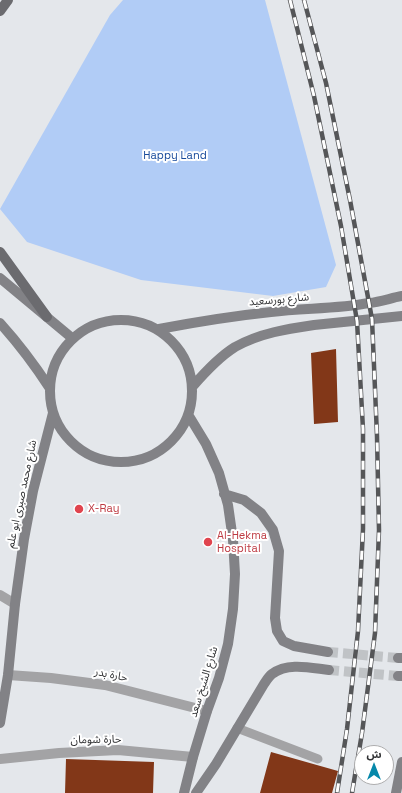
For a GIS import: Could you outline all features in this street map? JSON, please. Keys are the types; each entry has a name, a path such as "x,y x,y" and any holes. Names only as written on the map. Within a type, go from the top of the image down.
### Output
{"main road":[{"path":"0,11 8,0"},
{"path":"0,252 47,317"},
{"path":"0,278 72,338"},
{"name":"شارع بورسعيد","path":"159,329 234,316 369,303 402,296"},
{"path":"193,386 212,364 235,347 261,335 324,324 402,316"},
{"path":"114,319 137,321 159,329 176,344 188,364 193,386 193,401 189,416 178,436 162,450 142,460 120,463 98,459 78,449 62,433 53,413 49,387 53,369 60,352 72,338 92,326 114,319"},
{"path":"0,323 29,358 49,387"},
{"name":"شارع محمد صبرى ابو علم","path":"0,723 2,698 8,675 15,604 24,539 33,491 53,413"},
{"name":"شارع الشيخ سعد","path":"184,793 193,757 219,678 226,651 233,609 235,574 233,540 228,505 219,474 208,450 189,416"},
{"path":"224,494 244,500 261,513 273,530 279,551 275,618 277,630 283,640 294,646 328,652"},
{"path":"196,793 216,764 264,684 271,675 281,669 294,667 329,670"},
{"path":"396,793 402,762"}],"street":[{"path":"0,595 15,604"},
{"name":"حارة بدر","path":"8,675 51,678 105,685 207,711"},
{"name":"حارة شومان","path":"0,759 19,756 118,750 193,757"}],"lane":[{"path":"237,728 318,759"}],"green space":[{"name":"Happy Land","path":"123,0 265,0 336,265 326,287 273,296 141,280 27,242 0,209 110,15"}],"building":[{"path":"336,349 338,422 314,424 311,353"},
{"path":"271,752 338,771 332,793 260,793"},
{"path":"66,759 154,762 153,793 65,793"}],"tunnel":[{"path":"328,652 398,658"},
{"path":"329,670 398,676"}],"railway":[{"path":"290,0 314,96 341,226 357,321 363,429 363,529 358,631 347,729 337,793"},
{"path":"304,0 326,83 372,319 379,530 375,633 362,733 352,793"}],"place":[{"name":"X-Ray","path":"79,509"},
{"name":"Al-Hekma Hospital","path":"208,542"}]}
